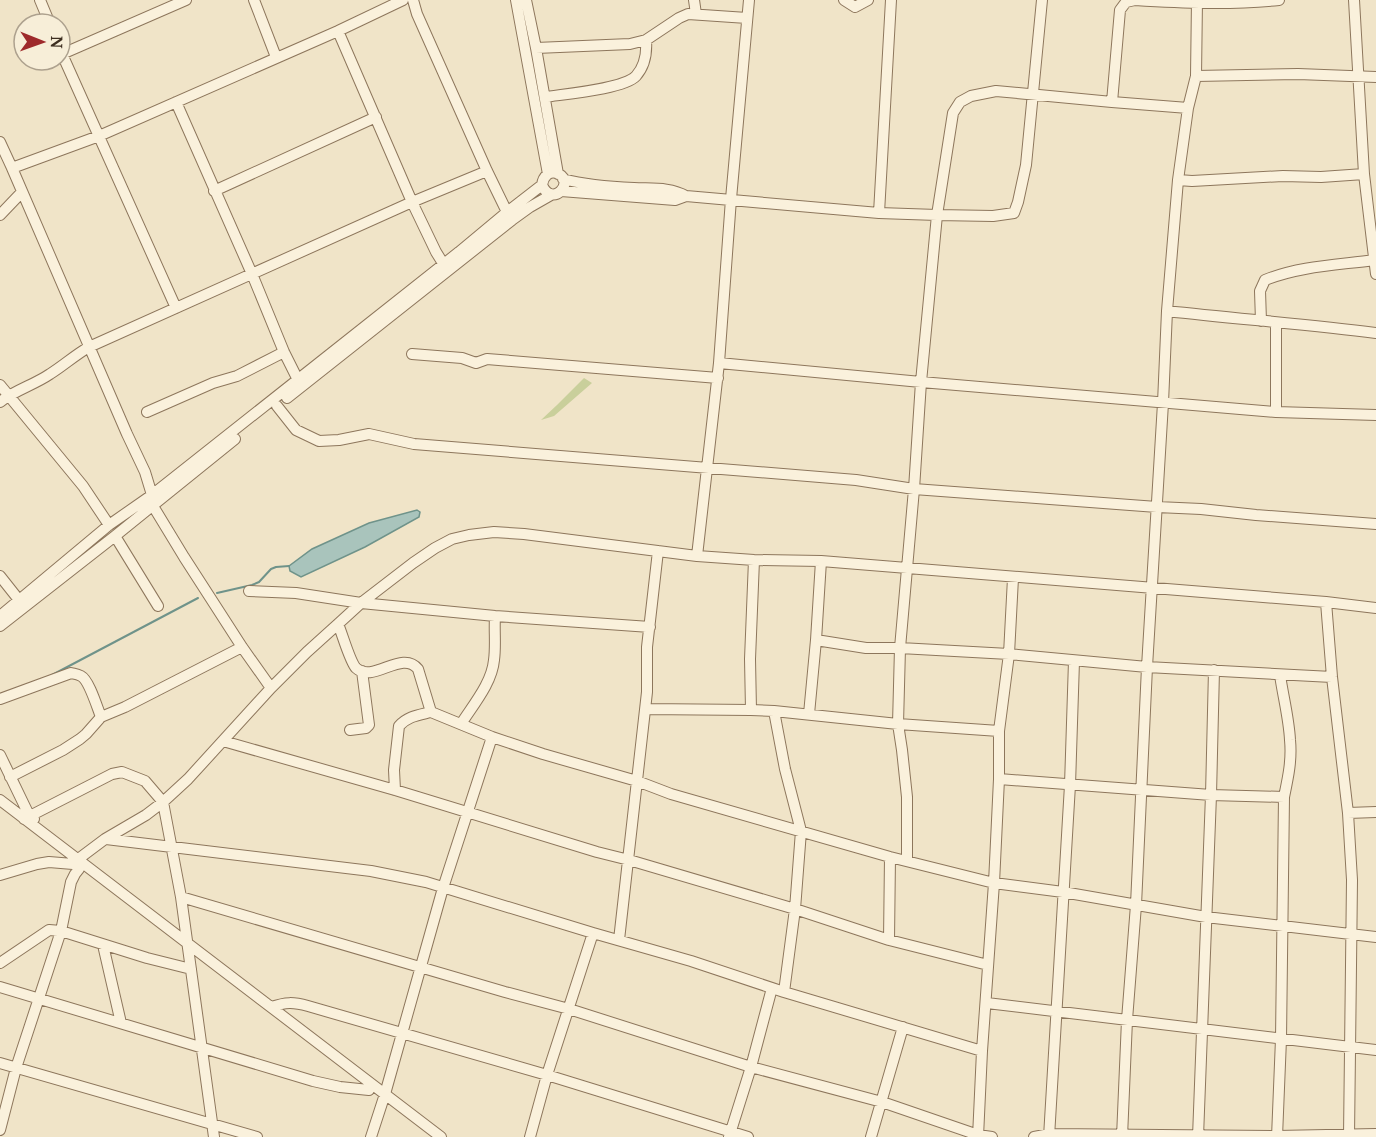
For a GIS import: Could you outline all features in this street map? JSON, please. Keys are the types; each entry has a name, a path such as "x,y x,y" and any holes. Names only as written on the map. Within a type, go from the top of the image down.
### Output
{"street":[{"path":"72,47 186,0"},
{"path":"254,0 276,57"},
{"path":"12,168 99,136 403,0"},
{"path":"413,0 507,212"},
{"path":"0,626 115,536 153,500 298,380 446,267 517,216 556,193 564,185 556,175 516,0"},
{"path":"526,0 545,97 556,175"},
{"path":"694,0 696,14"},
{"path":"697,556 718,378 749,0"},
{"path":"844,0 855,7 868,0"},
{"path":"879,213 891,0"},
{"path":"686,196 676,190 613,187 571,181 556,175 543,178 542,185 546,191 556,193 675,200 686,196 879,213 993,216 1014,213 1026,165 1042,0"},
{"path":"1112,102 1120,10 1125,2 1130,0 1249,3 1278,0"},
{"path":"1354,0 1364,174 1371,190 1376,274"},
{"path":"1122,1136 1167,311 1178,180 1188,108 1196,76 1197,2"},
{"path":"536,48 630,44 646,40 688,14 747,18"},
{"path":"338,31 412,202 436,252 446,267"},
{"path":"545,97 622,84 635,76 643,64 647,51 646,40"},
{"path":"70,72 176,308"},
{"path":"1196,76 1298,74 1376,77"},
{"path":"907,861 907,797 898,724 900,648 937,215 953,113 960,102 971,96 996,91 1188,108"},
{"path":"176,102 298,380"},
{"path":"214,191 376,117"},
{"path":"0,142 145,472 153,500 184,557 271,688"},
{"path":"4,399 51,374 89,347 412,202 487,171"},
{"path":"1178,180 1364,174"},
{"path":"0,616 109,525 153,500 428,285 507,212 542,185"},
{"path":"0,215 22,192"},
{"path":"1261,321 1260,291 1265,280 1306,269 1374,260"},
{"path":"1167,311 1376,333"},
{"path":"1276,323 1276,412"},
{"path":"147,412 213,383 237,376 284,352"},
{"path":"411,354 462,358 476,363 487,358 718,378"},
{"path":"719,363 1276,412 1376,415"},
{"path":"0,385 4,399 83,486 109,525"},
{"path":"277,405 296,430 318,441 339,440 369,434 414,444 856,480 914,489 1157,507 1201,508 1256,515 1376,524"},
{"path":"0,1130 16,1068 61,931 71,882 78,862 105,839 146,815 188,779 271,688 361,603 413,562 452,539 494,532 524,534 697,556 821,561 1376,608"},
{"path":"115,536 158,606"},
{"path":"619,940 647,692 647,648 658,551"},
{"path":"751,710 750,659 754,560"},
{"path":"809,714 821,561"},
{"path":"0,576 19,600"},
{"path":"978,1136 994,883 999,731 1009,654 1012,578"},
{"path":"249,591 296,593 361,603 495,616 650,627"},
{"path":"1326,602 1332,677 1348,813 1352,880 1349,1135"},
{"path":"460,724 492,672 495,616"},
{"path":"338,624 355,666 362,671 370,672 407,662 416,665 431,712"},
{"path":"816,640 866,648 1009,654 1147,667 1332,677"},
{"path":"10,777 80,739 101,717 242,647"},
{"path":"1049,1136 1070,785 1074,661"},
{"path":"1198,1137 1214,670"},
{"path":"350,730 366,728 369,725 362,671"},
{"path":"0,699 71,673 78,674 84,677 88,684 101,717"},
{"path":"1277,1137 1281,1039 1284,797 1289,770 1290,739 1280,675"},
{"path":"645,709 774,711 898,724 999,731"},
{"path":"774,711 785,769 801,831 795,909 784,992"},
{"path":"395,790 394,770 399,726 411,716 431,712 492,738 637,781 671,794 890,857 994,883 1063,892 1206,917 1376,937"},
{"path":"371,1137 443,888 492,738"},
{"path":"223,741 795,909 889,940 988,965"},
{"path":"0,755 26,817"},
{"path":"26,817 112,774 122,772 145,781 162,802 181,897 214,1137"},
{"path":"999,779 1211,795 1284,797"},
{"path":"0,800 26,817 78,862"},
{"path":"0,808 78,862 369,1090 441,1137"},
{"path":"1348,813 1376,812"},
{"path":"105,839 371,871 417,879 691,961 784,992 982,1050"},
{"path":"889,940 890,857"},
{"path":"0,875 49,862 78,862"},
{"path":"181,897 569,1009 752,1067 882,1102 978,1136 992,1137"},
{"path":"0,963 49,930 61,931 191,969"},
{"path":"530,1137 547,1075 593,933"},
{"path":"103,945 121,1023"},
{"path":"188,947 271,1007 431,1137"},
{"path":"0,987 314,1081 369,1090"},
{"path":"729,1134 752,1067 772,988"},
{"path":"271,1007 293,1003 547,1075 729,1134 748,1137"},
{"path":"987,1003 1376,1050"},
{"path":"871,1137 903,1027"},
{"path":"0,1063 257,1137"},
{"path":"1034,1137 1277,1137 1376,1134"},
{"path":"0,1136 5,1137"}],"green space":[{"path":"584,378 592,383 554,416 541,420 557,405"}],"water":[{"path":"417,510 420,512 419,517 365,547 301,577 290,571 289,566 312,549 369,523"}],"waterway":[{"path":"217,593 252,585 259,582 271,569 289,566"},
{"path":"52,675 198,598"}]}
